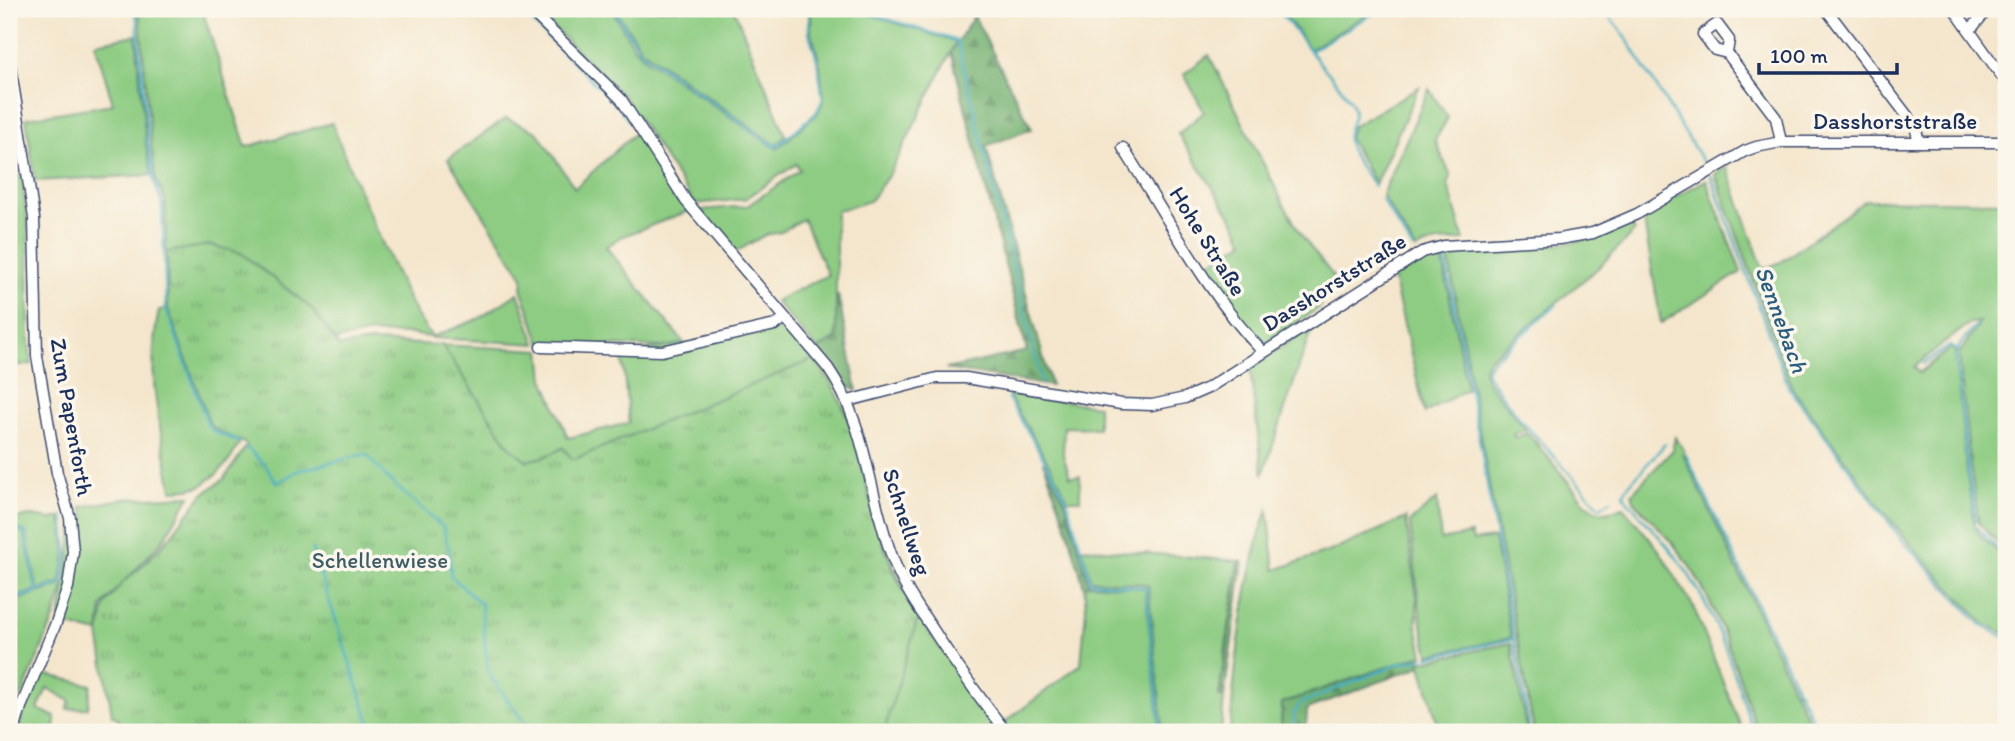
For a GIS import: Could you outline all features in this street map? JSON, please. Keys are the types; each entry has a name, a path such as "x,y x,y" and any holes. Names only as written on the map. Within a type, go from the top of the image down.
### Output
{"street":[{"name":"Schnellweg","path":"529,9 621,99 686,201 828,368 855,417 883,529 907,590 964,677 1006,732"},
{"path":"1826,9 1915,126 1919,142"},
{"path":"1954,9 2006,82"},
{"path":"1970,30 1988,9"},
{"path":"1727,53 1776,118 1781,142"},
{"name":"Zum Papenforth","path":"9,58 34,218 37,356 57,473 70,518 73,552 68,587 13,732"},
{"name":"Dasshorststraße","path":"848,401 937,378 966,378 1121,404 1152,405 1185,398 1208,388 1422,252 1444,246 1585,236 1613,226 1756,146 1781,142 2006,142"},
{"name":"Hohe Straße","path":"1123,148 1220,301 1239,327 1263,352"},
{"path":"541,347 662,351 775,326 784,319"}],"green space":[{"path":"137,9 202,9 246,147 332,123 400,282 432,337 478,319 518,293 536,344 370,333 328,342 241,440 230,460 218,473 201,486 172,490 159,422 153,356 159,310 168,308 165,200 156,180"},
{"path":"535,9 611,9 634,47 646,59 777,149 817,114 824,99 819,60 811,32 811,9 852,9 956,42 890,173 870,201 836,211 836,339 817,349 775,301 828,275 803,219 781,232 765,235 734,253 700,210 747,206 800,170 796,164 745,199 695,204 624,97"},
{"path":"615,9 734,9 786,136 776,145 642,50"},
{"path":"1281,9 1376,9 1310,49"},
{"path":"974,16 1032,129 986,146 1051,386 946,369 1027,351 951,52"},
{"path":"136,35 146,145 152,175 35,181 26,118 113,104 95,43"},
{"path":"1209,55 1282,201 1302,236 1333,276 1319,308 1265,343 1254,338 1202,267 1244,242 1236,224 1178,134 1204,112 1184,74"},
{"path":"1419,87 1375,184 1349,138 1352,127"},
{"path":"1429,89 1448,118 1435,140 1451,177 1448,185 1464,240 1433,243 1416,250 1382,195"},
{"path":"9,99 28,225 29,344 32,364 9,366"},
{"path":"506,118 537,132 575,188 637,131 689,211 621,237 606,247 684,343 663,347 541,344 522,291 523,277 448,159"},
{"path":"1727,167 1763,269 1781,262 1866,200 2006,202 2006,552 1979,523 1970,465 1959,354 1980,322 1970,323 1914,367 1919,373 1951,348 1955,351 1975,526 1979,534 2006,560 2006,634 1983,623 1917,552 1792,388 1715,174"},
{"path":"1706,180 1741,272 1661,323 1643,215"},
{"path":"1629,224 1635,231 1598,268 1488,360 1484,375 1526,430 1513,434 1515,438 1528,433 1587,505 1604,512 1623,507 1659,550 1693,606 1743,732 1534,732 1447,251 1563,244 1597,237"},
{"name":"Schellenwiese","path":"209,245 241,253 311,308 339,346 371,342 442,345 510,447 527,461 563,448 572,459 577,458 814,359 838,395 846,413 882,541 898,581 918,618 884,732 121,732 118,718 112,715 99,633 105,605 122,583 168,539 203,494 224,479 247,445 217,431 210,424 168,309 167,252"},
{"path":"1441,251 1467,389 1425,413 1393,278 1423,257"},
{"path":"838,295 857,391 845,384 817,349 836,339"},
{"path":"1313,325 1263,475 1250,369"},
{"path":"786,328 824,371 850,418 879,532 913,609 999,732 741,732 563,448 527,461 510,448 442,345 541,350 544,379 568,438 629,423 622,354"},
{"path":"1011,393 1098,406 1098,428 1064,427 1063,455 1070,477 1080,476 1080,500 1068,500 1010,398"},
{"path":"1675,437 1684,450 1683,454 1814,732 1757,732 1727,642 1708,598 1679,551 1634,501 1632,493 1672,451"},
{"path":"1043,461 1065,501 1089,584 1084,587 1066,524"},
{"path":"190,496 164,539 102,606 99,633 59,624 74,524 85,518 82,507 122,499"},
{"path":"1437,499 1441,540 1471,534 1473,541 1494,538 1511,638 1429,655 1421,621 1410,522"},
{"path":"1268,510 1275,570 1336,549 1406,518 1417,599 1417,626 1423,655 1282,703 1281,732 1230,732 1244,604"},
{"path":"31,516 52,519 61,517 66,552 61,582 38,590 26,532 9,525 9,519"},
{"path":"9,527 24,533 36,590 9,600"},
{"path":"1082,548 1239,561 1219,697 1224,697 1221,732 1163,732 1148,585 1091,580"},
{"path":"1239,561 1243,561 1224,697 1219,697"},
{"path":"65,584 53,621 17,707 9,710 9,603"},
{"path":"1089,584 1145,588 1160,732 1116,732 1113,727 1101,732 1011,732 1004,723 1081,664 1086,608 1084,587"},
{"path":"1511,643 1527,732 1440,732 1420,662"},
{"path":"1419,656 1421,666 1307,709 1306,732 1281,732 1282,703"},
{"path":"39,673 91,685 88,708 67,709 70,701 47,688 38,709 55,717 55,732 17,732 24,710"}],"waterway":[{"path":"134,9 148,144 154,181 162,203 166,308 208,425 213,431 239,442"},
{"path":"519,9 617,105 631,124"},
{"path":"613,9 641,52 776,147 816,113 823,99 817,60 809,33 809,9"},
{"path":"856,9 957,41 1042,383"},
{"path":"1277,9 1310,50"},
{"path":"1374,186 1357,161 1348,140 1353,107 1310,51 1381,9"},
{"name":"Sennebach","path":"1603,9 1623,33 1708,170"},
{"path":"9,35 12,53"},
{"name":"Sennebach","path":"1711,176 1789,388 1903,541 1981,625 2006,638"},
{"path":"1382,200 1413,249"},
{"path":"39,224 40,267"},
{"path":"1444,253 1530,732"},
{"path":"1556,305 1489,364 1486,371 1520,419 1600,507 1611,500"},
{"path":"1976,325 1960,345 1956,355 1976,521"},
{"path":"1923,364 1950,346 1957,350"},
{"path":"1009,394 1008,398 1067,501 1091,582 1146,588 1161,732"},
{"path":"1665,444 1624,494 1677,559 1707,606 1733,668 1753,732"},
{"path":"246,447 265,465 277,483 297,471 366,454 389,480 443,527 449,550 451,576 481,604 488,673 531,732"},
{"path":"1686,455 1818,732"},
{"path":"9,601 62,583 67,551 63,516"},
{"path":"9,526 25,533 37,591"},
{"path":"1977,527 2006,557"},
{"path":"312,549 373,732"},
{"path":"1428,657 1513,639"},
{"path":"1294,732 1294,713 1301,703 1398,664 1423,658"}]}
